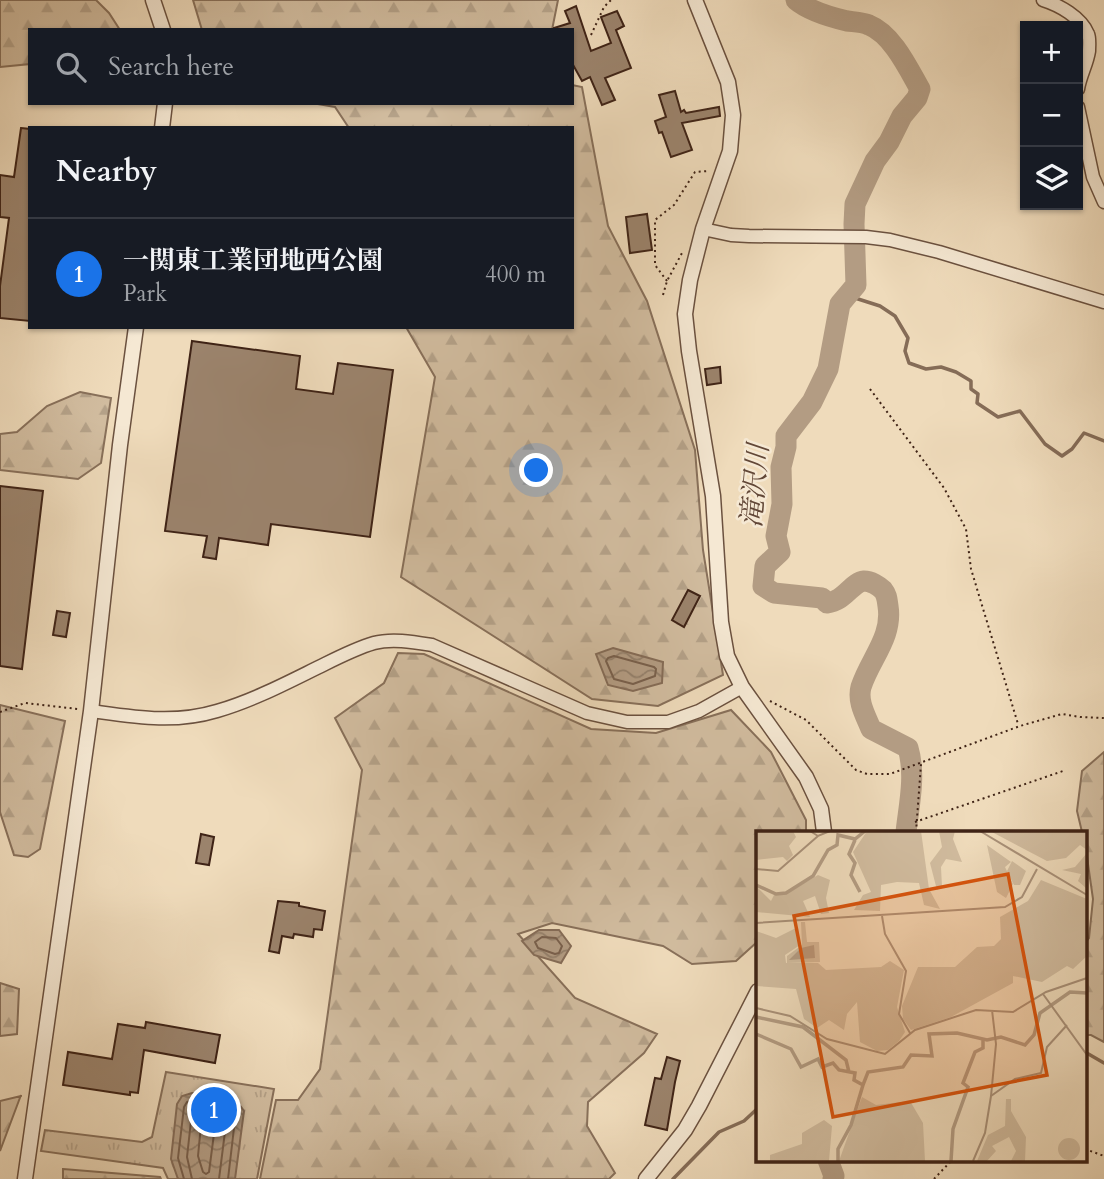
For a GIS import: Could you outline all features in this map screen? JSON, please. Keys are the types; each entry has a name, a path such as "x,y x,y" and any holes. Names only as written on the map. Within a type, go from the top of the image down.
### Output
{"street":[{"path":"153,0 162,28"},
{"path":"695,0 729,82 733,115 730,151 703,229 685,314 713,496 721,622 727,656 742,687 806,777 821,808 824,831"},
{"path":"1043,0 1058,5 1081,23 1089,35 1089,53 1078,84"},
{"path":"163,126 165,105"},
{"path":"1083,130 1093,177 1104,202"},
{"path":"703,229 731,235 866,237 890,240 939,252 1104,302"},
{"path":"25,1179 90,711 118,458 136,329"},
{"path":"90,711 157,719 190,718 246,702 344,655 376,643 409,641 432,645 587,713 627,722 668,722 699,711 742,687"},
{"path":"646,1179 685,1130 756,995"}],"path":[{"path":"591,35 604,8 611,0"},
{"path":"667,281 655,265 655,220 674,205 695,172 724,169"},
{"path":"870,389 944,488 966,529 971,569 1018,724"},
{"path":"756,706 771,701 806,720 856,770 867,774 890,774 1020,726 1062,715 1104,718"},
{"path":"0,712 25,703 90,711"},
{"path":"916,831 921,763"},
{"path":"915,822 1063,771"},
{"path":"1086,1149 1104,1156"},
{"path":"934,1179 949,1162"}],"green space":[{"path":"0,0 96,0 119,28 28,28 28,64 0,67"},
{"path":"193,0 558,0 552,28 201,28"},
{"path":"574,85 582,87 608,226 647,301 695,450 703,550 723,675 658,706 592,699 401,577 435,377 407,329 574,329 574,126 348,126 335,107 324,105 574,105"},
{"path":"80,392 111,398 101,463 78,479 0,470 0,434 17,432 47,406"},
{"path":"398,653 424,654 591,729 656,733 731,710 771,752 806,820 806,831 756,831 756,943 736,961 692,964 663,946 552,923 518,934 575,998 657,1034 644,1053 588,1102 587,1126 615,1173 609,1179 260,1179 276,1100 298,1100 320,1069 362,770 335,718 384,683"},
{"path":"0,705 65,721 40,849 28,857 14,855 0,812"},
{"path":"1104,752 1104,1042 1086,1035 1086,942 1089,938 1093,899 1086,831 1082,831 1077,811 1082,771"},
{"path":"0,983 19,989 17,1034 0,1036"},
{"path":"166,1072 274,1089 257,1179 168,1179 163,1168 41,1151 45,1130 142,1142 152,1137"},
{"path":"21,1096 0,1151 0,1101"},
{"path":"63,1169 160,1177 161,1179 63,1179"}],"water":[{"path":"613,648 663,662 662,683 633,691 608,685 596,654"},
{"path":"539,930 559,930 571,946 561,963 534,955 522,941"},
{"path":"192,1093 234,1101 244,1111 235,1179 178,1179 171,1159 177,1104 182,1096"}],"building":[{"path":"576,6 591,51 611,43 601,17 617,11 624,26 616,30 631,68 605,78 615,100 602,105 590,77 582,81 574,67 574,28 554,28 570,23 565,11"},
{"path":"675,91 681,112 719,107 720,116 682,123 692,150 671,157 655,121 666,117 659,95"},
{"path":"21,128 28,129 28,321 0,318 0,286 9,218 0,217 0,175 14,177"},
{"path":"647,214 652,250 630,253 626,217"},
{"path":"192,341 300,356 296,389 333,394 338,363 393,370 370,537 271,524 268,545 219,538 216,559 203,557 207,536 165,531"},
{"path":"720,367 721,383 707,385 705,369"},
{"path":"0,486 43,491 22,669 0,666"},
{"path":"688,590 700,596 684,627 672,620"},
{"path":"57,611 70,613 66,637 53,635"},
{"path":"201,834 214,837 209,865 196,863"},
{"path":"278,901 299,903 299,906 325,911 322,930 314,929 313,937 294,934 293,938 282,936 279,953 269,951"},
{"path":"146,1022 220,1035 215,1063 144,1050 138,1093 130,1092 130,1095 63,1085 68,1052 112,1059 118,1024 145,1028"},
{"path":"667,1057 680,1061 667,1130 645,1125 655,1078 661,1079"}],"waterway":[{"name":"滝沢川","path":"796,0 820,13 877,29 899,52 920,89 917,98 902,116 889,142 875,161 855,204 856,285 840,304 828,369 812,402 786,436 781,467 782,504 776,536 780,552 765,566 763,586 774,593 822,598 827,603 839,599 864,581 881,588 887,597 887,628 861,687 860,698 871,729 908,748 912,779 906,831"},
{"path":"840,304 855,298 880,306 895,316 908,338 905,351 909,363 926,369 941,367 971,381 971,389 978,394 977,403 998,417 1020,411 1045,444 1062,456 1072,449 1084,433 1104,441"},
{"path":"1086,1053 1104,1063"},
{"path":"673,1179 719,1132 744,1121 756,1110"},
{"name":"滝沢川","path":"829,1162 833,1179"}],"place":[{"name":"一関東工業団地西公園","path":"214,1110"}]}
